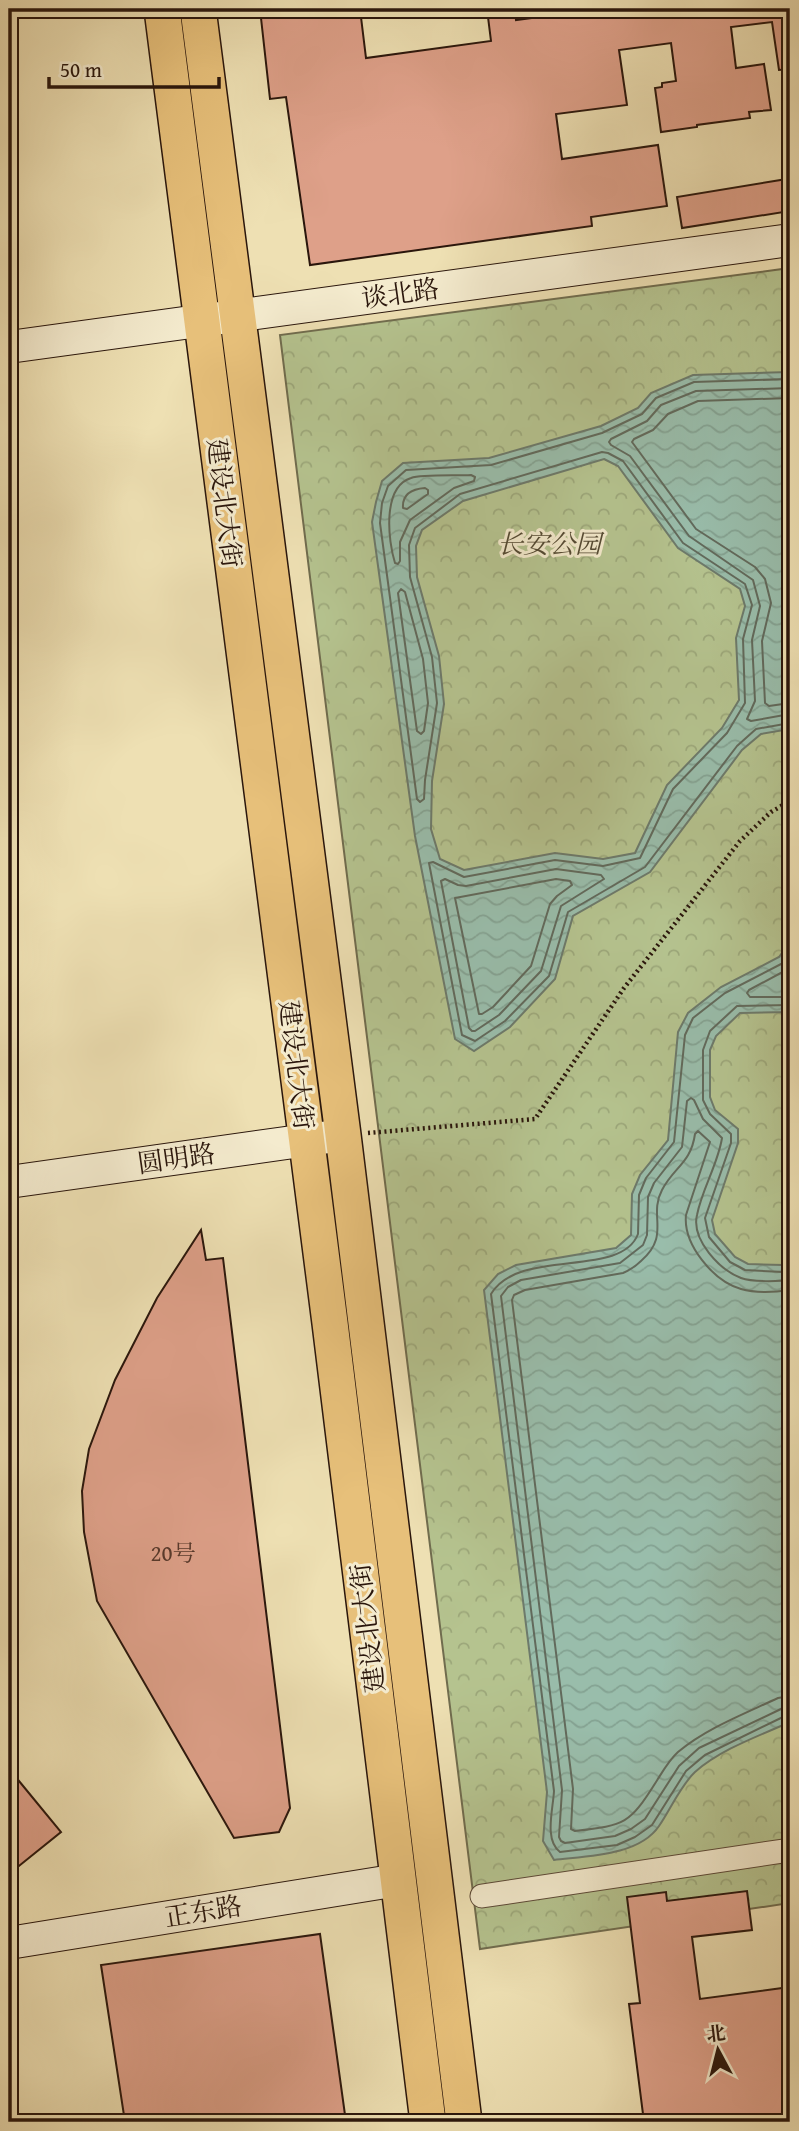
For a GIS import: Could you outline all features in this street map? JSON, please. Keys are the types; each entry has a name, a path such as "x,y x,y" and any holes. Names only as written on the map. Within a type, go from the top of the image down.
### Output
{"main road":[{"name":"建设北大街","path":"198,9 343,1135 464,2122"},
{"name":"建设北大街","path":"162,10 428,2122"}],"street":[{"name":"谈北路","path":"9,347 790,240"},
{"name":"圆明路","path":"9,1182 343,1135"},
{"path":"482,1896 790,1850"},
{"name":"正东路","path":"9,1943 398,1880"}],"path":[{"path":"343,1135 535,1119 624,988 732,851 771,812 790,801"}],"green space":[{"name":"长安公园","path":"790,268 790,1903 480,1949 280,335"}],"water":[{"path":"790,372 790,729 761,734 742,750 650,872 573,916 555,979 510,1027 474,1051 455,1039 415,836 372,522 382,481 403,463 489,458 601,426 638,408 651,393 693,375","holes":["604,459 618,466 678,548 740,589 745,606 736,638 739,700 722,728 667,785 635,853 603,859 555,853 464,870 440,859 431,829 432,781 444,704 439,656 417,577 416,546 422,530 463,501"]},
{"path":"790,942 790,1012 740,1013 716,1036 710,1050 710,1097 715,1110 738,1129 738,1143 712,1220 715,1234 735,1257 748,1264 783,1265 790,1262 790,1722 728,1750 695,1772 659,1826 639,1843 611,1853 554,1860 543,1841 547,1792 484,1290 498,1274 516,1265 616,1248 631,1235 632,1194 640,1175 668,1140 678,1032 688,1013 721,987 779,957"}],"building":[{"path":"260,9 360,9 366,58 491,41 487,9 515,9 516,20 599,9 790,9 790,69 779,70 772,22 731,27 736,68 764,64 771,110 749,112 750,118 661,132 655,88 662,87 662,83 676,81 671,43 619,50 627,105 556,114 562,159 658,145 667,206 591,217 592,226 310,265 286,97 270,99"},
{"path":"787,179 790,211 682,228 677,197"},
{"path":"201,1230 206,1260 223,1258 290,1808 279,1832 234,1838 97,1601 84,1532 82,1491 89,1449 115,1380 157,1298"},
{"path":"19,1781 61,1832 9,1874 9,1790"},
{"path":"747,1891 752,1930 692,1937 700,1999 790,1987 790,2114 728,2122 644,2122 629,2004 640,2003 627,1897 666,1892 667,1901"},
{"path":"320,1934 346,2122 125,2122 101,1965"}]}
